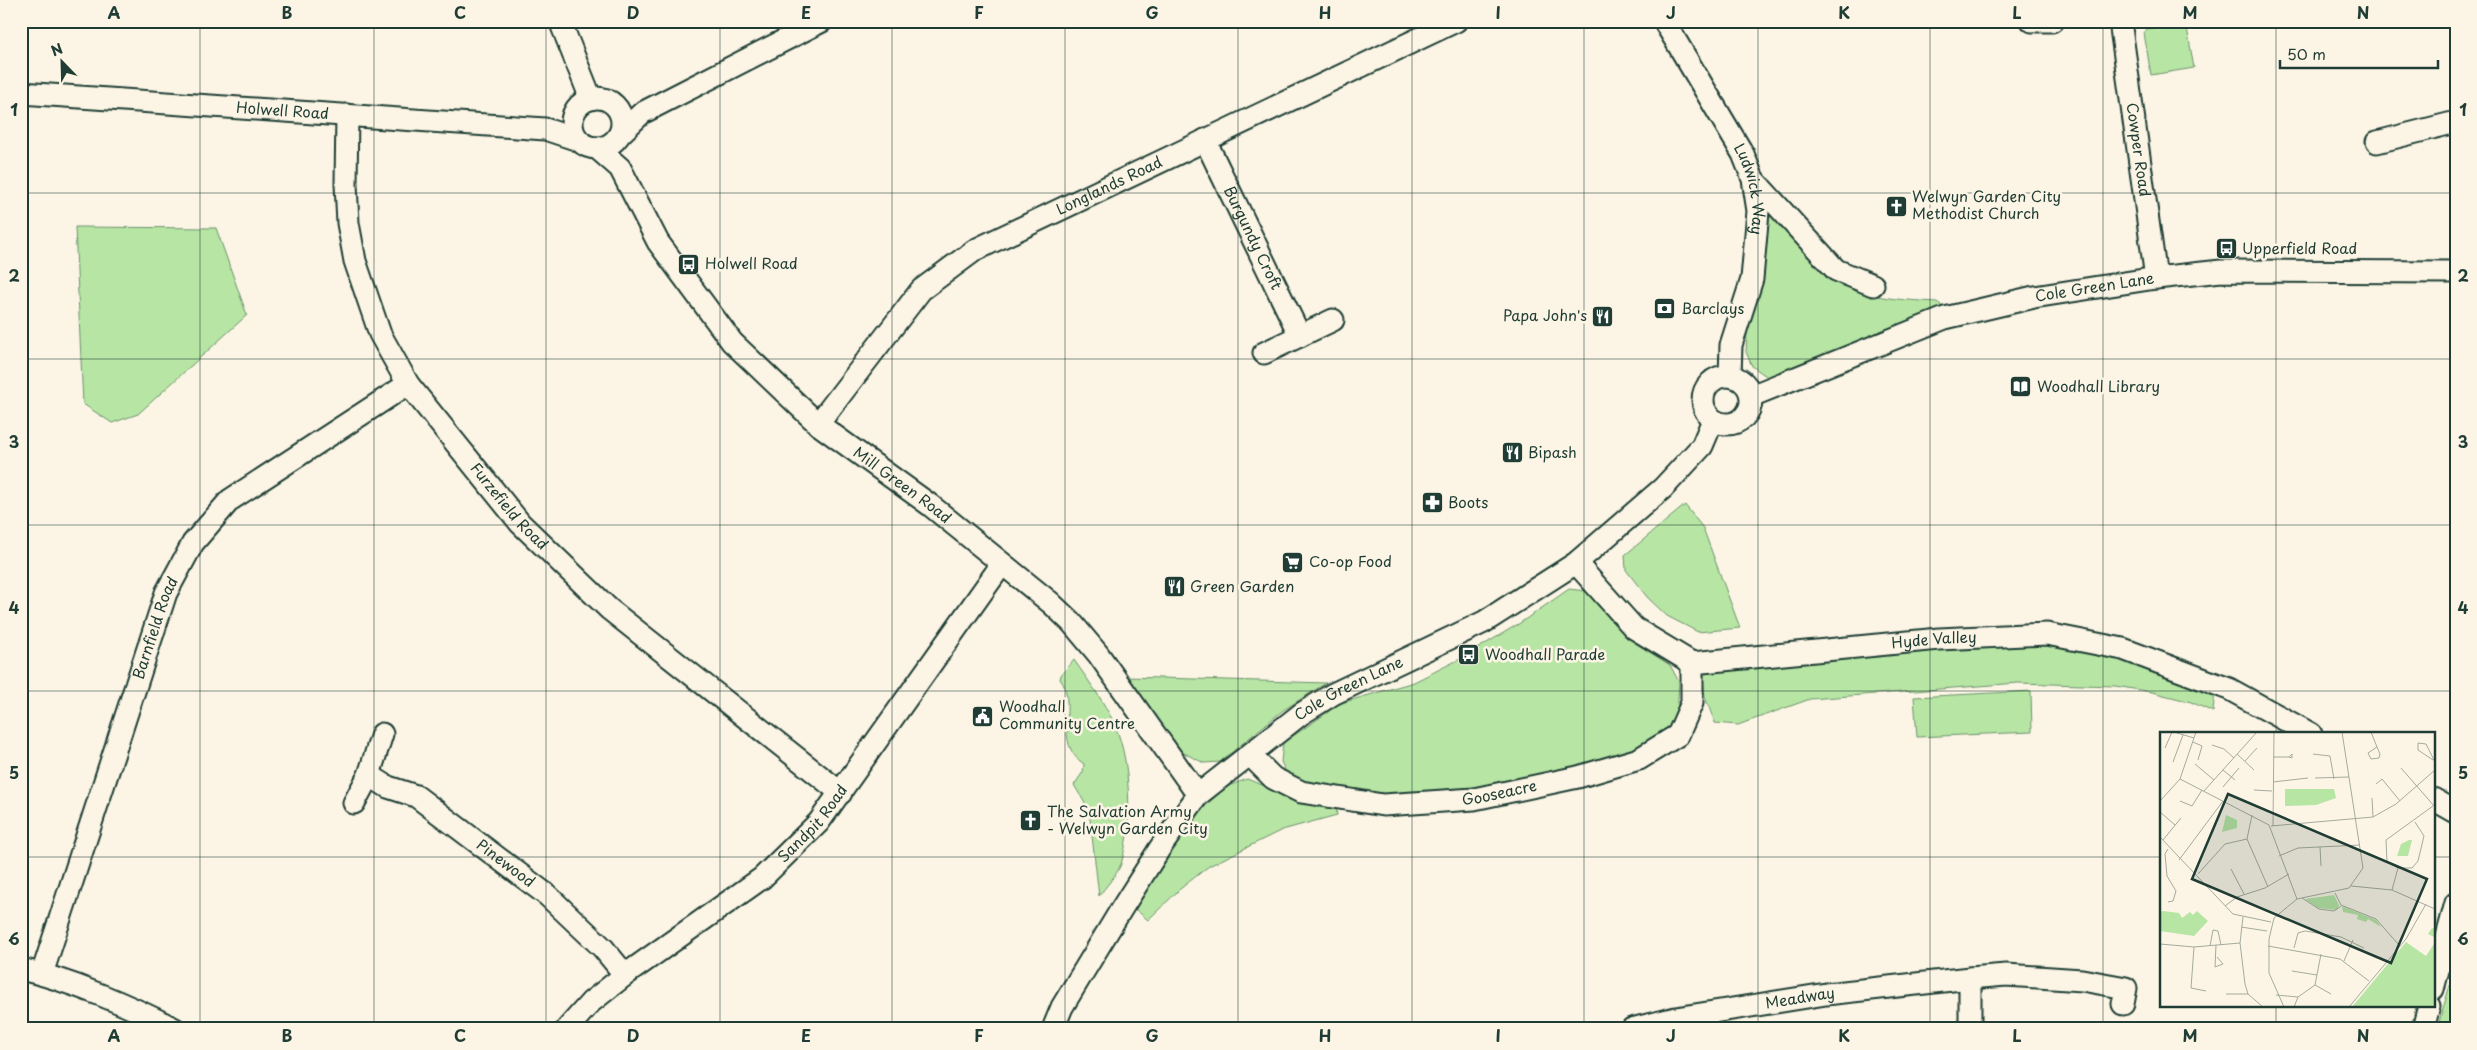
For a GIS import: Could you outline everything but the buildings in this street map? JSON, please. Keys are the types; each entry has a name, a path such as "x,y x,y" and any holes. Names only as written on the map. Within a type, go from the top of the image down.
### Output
{"street":[{"path":"560,21 584,104 572,123 573,132 587,144 607,146 642,113 822,21"},
{"name":"Longlands Road","path":"818,424 921,290 975,250 1456,21"},
{"name":"Ludwick Way","path":"1664,21 1743,154 1753,179 1758,211 1752,279 1731,345 1730,376"},
{"path":"2032,21 2052,21"},
{"name":"Cowper Road","path":"2120,21 2156,278"},
{"name":"Holwell Road","path":"21,93 545,129 587,144"},
{"path":"545,129 584,104 609,101 618,110 622,126 619,136"},
{"name":"Furzefield Road","path":"347,115 346,194 348,223 355,261 380,334 408,384 520,523 609,609 841,793"},
{"path":"2377,142 2456,122"},
{"name":"Mill Green Road","path":"619,136 620,168 658,242 732,342 818,424 930,505 1051,603 1093,648 1198,795"},
{"name":"Burgundy Croft","path":"1205,140 1300,336"},
{"name":"Mill Green Road","path":"587,144 620,168"},
{"path":"1753,179 1836,270 1873,285"},
{"name":"Cole Green Lane","path":"1751,396 1945,318 2034,297 2156,278 2221,271 2456,272"},
{"path":"1264,353 1333,320"},
{"path":"1723,376 1730,376 1744,383 1751,396 1751,405 1747,414 1740,420 1731,424 1722,424 1713,420 1704,409 1703,395 1710,382 1723,376"},
{"name":"Barnfield Road","path":"42,974 166,593 193,543 230,500 408,384"},
{"name":"Cole Green Lane","path":"1053,1029 1062,1008 1122,908 1160,848 1198,795 1301,714 1333,694 1484,622 1576,563 1663,488 1702,446 1713,420"},
{"path":"1576,563 1634,628 1692,663"},
{"name":"Sandpit Road","path":"567,1029 591,1002 625,975 762,878 819,822 1002,564"},
{"name":"Hyde Valley","path":"1692,663 1939,639 2047,634 2123,648 2229,689 2308,732"},
{"name":"Gooseacre","path":"1250,755 1273,778 1301,792 1383,805 1483,797 1578,777 1639,759 1678,735 1692,704 1692,663"},
{"path":"354,803 369,775 382,734"},
{"name":"Pinewood","path":"369,775 388,787 416,796 540,890 603,948 625,975"},
{"path":"2434,800 2456,812"},
{"path":"2434,985 2456,904"},
{"path":"21,969 42,974 152,1016 175,1029"},
{"name":"Meadway","path":"1632,1029 1676,1018 1826,994 2006,975 2082,980 2126,988 2123,1004"},
{"path":"1970,978 1970,1029"},
{"path":"2423,1029 2428,1008"}],"green space":[{"path":"2186,22 2194,68 2151,75 2144,33 2147,29"},
{"path":"1770,215 1780,222 1804,252 1836,279 1850,287 1880,297 1937,302 1941,305 1941,309 1776,379 1766,376 1752,366 1746,352 1747,332 1761,287"},
{"path":"75,227 216,228 247,315 138,414 112,423 83,404"},
{"path":"1685,505 1703,528 1740,628 1698,632 1667,616 1647,597 1626,570 1625,555"},
{"path":"1569,589 1586,591 1597,600 1611,621 1635,643 1670,665 1679,682 1677,715 1665,734 1639,751 1602,764 1460,791 1370,797 1300,784 1287,774 1281,762 1283,743 1341,703 1414,682 1460,659 1520,623"},
{"path":"2047,642 2123,658 2215,690 2213,712 2191,702 2152,692 2115,686 2018,683 1810,699 1738,725 1715,723 1705,697 1702,669 1939,645"},
{"path":"1074,660 1099,696 1115,726 1123,750 1128,783 1129,800 1125,850 1119,868 1099,896 1089,810 1074,785 1083,772 1084,764 1075,756 1069,745 1067,734 1067,699 1065,688 1060,679 1061,675"},
{"path":"1127,677 1326,683 1282,711 1220,762 1204,763 1182,752"},
{"path":"2031,691 2032,732 1917,737 1914,697"},
{"path":"1247,779 1295,798 1336,806 1337,815 1282,830 1209,866 1180,889 1148,920 1135,909 1175,844 1199,813 1212,800 1233,784"},
{"path":"2456,965 2456,1029 2437,1029"}],"place":[{"name":"Welwyn Garden City Methodist Church","path":"1896,206"},
{"name":"Upperfield Road","path":"2226,249"},
{"name":"Holwell Road","path":"689,264"},
{"name":"Barclays","path":"1665,309"},
{"name":"Papa John's","path":"1603,316"},
{"name":"Woodhall Library","path":"2021,387"},
{"name":"Bipash","path":"1512,453"},
{"name":"Boots","path":"1432,503"},
{"name":"Co-op Food","path":"1293,562"},
{"name":"Green Garden","path":"1174,587"},
{"name":"Woodhall Parade","path":"1469,655"},
{"name":"Woodhall Community Centre","path":"983,716"},
{"name":"The Salvation Army - Welwyn Garden City","path":"1031,821"}]}
